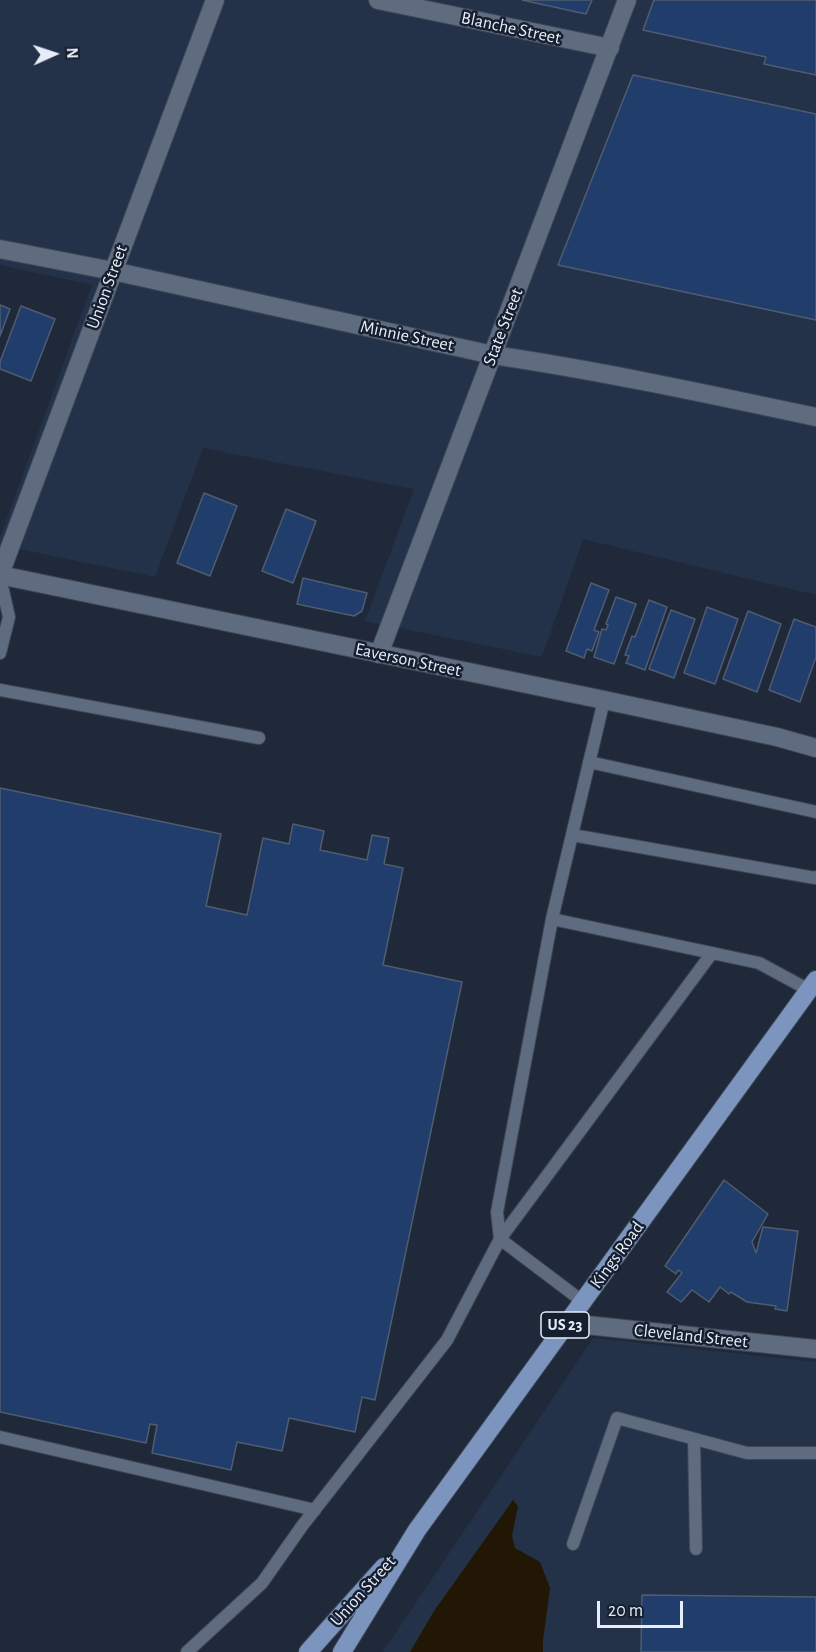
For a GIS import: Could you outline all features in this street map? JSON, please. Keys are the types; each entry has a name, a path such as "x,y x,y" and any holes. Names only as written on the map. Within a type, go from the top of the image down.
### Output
{"main road":[{"name":"Kings Road","path":"342,1652 417,1530 812,985"},
{"name":"Union Street","path":"308,1652 417,1530"}],"street":[{"name":"Union Street","path":"0,576 215,0"},
{"name":"Blanche Street","path":"378,0 610,48"},
{"name":"State Street","path":"379,654 627,0"},
{"name":"Minnie Street","path":"0,249 113,271 493,355 630,378 816,417"},
{"name":"Eaverson Street","path":"0,576 603,700 777,737 816,748"},
{"name":"Cleveland Street","path":"567,1323 816,1349"}],"lane":[{"path":"0,576 9,617 0,653"},
{"path":"0,690 259,738"},
{"path":"582,1301 500,1239 497,1212 552,919 603,700"},
{"path":"589,762 816,812"},
{"path":"572,835 816,877"},
{"path":"552,919 759,963 812,985"},
{"path":"187,1652 262,1584 315,1510 447,1340 500,1239 712,953"},
{"path":"573,1544 617,1418 747,1453 816,1453"},
{"path":"0,1437 315,1510"},
{"path":"694,1440 696,1548"}],"shaded area":[{"path":"0,0 816,0 816,595 583,539 542,657 365,621 414,489 203,448 155,577 0,545 0,537 92,285 0,265"},
{"path":"593,1338 816,1362 816,1652 383,1652"},
{"path":"513,1500 518,1506 512,1536 515,1548 540,1562 550,1588 543,1652 410,1652 434,1611"}],"building":[{"path":"522,0 592,0 586,14"},
{"path":"654,0 816,0 816,75 764,64 766,57 643,30"},
{"path":"633,75 816,114 816,320 558,265"},
{"path":"0,305 10,309 0,336"},
{"path":"21,306 55,319 31,381 0,369 0,362"},
{"path":"204,493 237,506 210,576 177,563"},
{"path":"286,509 316,521 293,583 262,571"},
{"path":"303,578 367,593 362,611 354,616 297,604"},
{"path":"591,583 609,590 594,630 599,632 592,651 587,649 584,658 566,651"},
{"path":"616,597 636,604 614,664 594,657 602,629 606,630 608,625 606,624"},
{"path":"649,600 667,607 645,670 626,663 629,656 625,655 632,636 635,637"},
{"path":"707,607 738,619 715,684 684,673"},
{"path":"671,610 695,619 674,678 649,669"},
{"path":"748,611 781,624 757,692 723,679"},
{"path":"794,619 816,627 816,657 800,702 769,690"},
{"path":"0,788 221,834 206,906 247,915 263,838 289,844 293,824 324,831 320,850 367,860 372,835 389,838 384,864 403,868 383,965 462,982 375,1400 362,1397 355,1432 289,1418 282,1451 237,1442 231,1470 152,1453 157,1425 150,1424 146,1443 0,1412"},
{"path":"724,1180 768,1214 752,1242 756,1253 763,1227 798,1231 787,1311 775,1309 776,1306 747,1302 720,1287 709,1302 692,1290 681,1302 667,1292 682,1273 678,1270 676,1274 665,1266"},
{"path":"642,1595 816,1597 816,1652 641,1652"}]}
